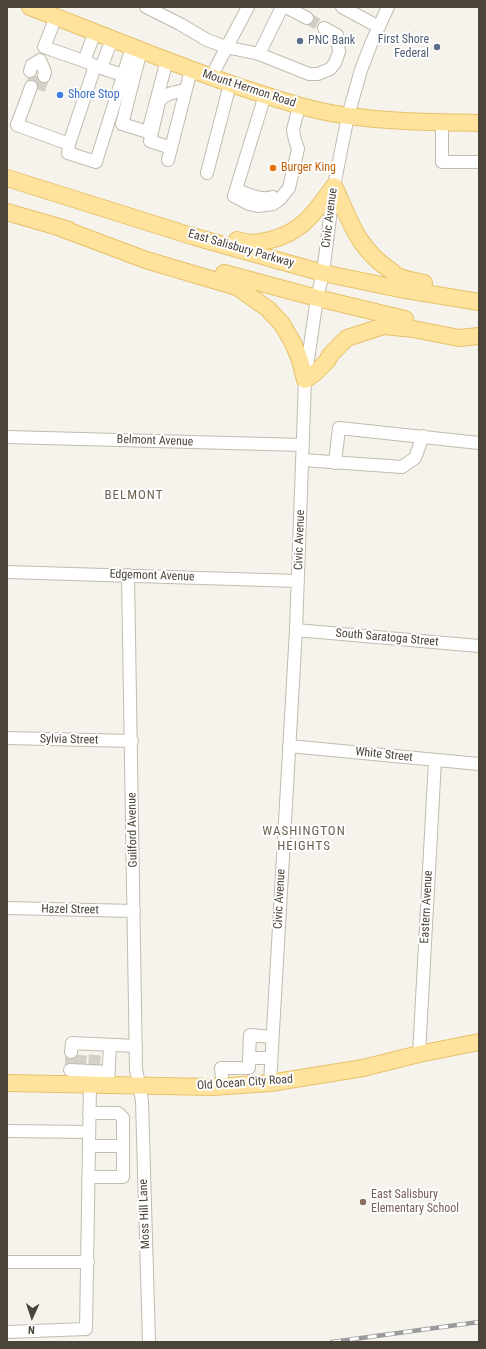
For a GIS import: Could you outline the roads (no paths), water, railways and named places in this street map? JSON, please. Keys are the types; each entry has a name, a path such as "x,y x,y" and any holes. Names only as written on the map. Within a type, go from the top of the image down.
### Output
{"main road":[{"name":"Mount Hermon Road","path":"30,7 191,70 299,106 348,116 395,120 479,123"},
{"name":"East Salisbury Parkway","path":"7,178 195,237 323,273 400,289 479,302"},
{"path":"102,208 151,214 249,243 260,242 276,239 294,231 305,223 334,186 358,238 370,254 385,267 400,277 429,285 479,293"},
{"path":"7,212 317,298 395,317 479,332"},
{"path":"58,227 146,260 237,287 268,309 282,324 293,343 306,380 327,361 331,354 347,338 384,326 413,329 459,338 479,336"},
{"name":"Old Ocean City Road","path":"7,1083 74,1072 140,1086 223,1087 270,1083 363,1068 419,1054 479,1042"}],"street":[{"path":"146,7 180,24 207,40 226,47 259,54 309,74 318,74 330,69 338,57 339,52 337,35 324,28"},
{"path":"211,77 248,7"},
{"path":"259,54 282,7"},
{"path":"286,7 307,18"},
{"name":"Civic Avenue","path":"270,1083 296,630 306,380 317,298 323,273 334,186 348,116 361,70 388,7"},
{"path":"345,8 379,27"},
{"path":"36,73 32,65 40,60 56,17"},
{"path":"84,61 95,32"},
{"path":"112,39 98,67 69,144 68,152 96,162 123,76 137,48"},
{"path":"44,47 123,76"},
{"path":"137,48 122,124 148,132 167,60"},
{"path":"186,90 165,96 161,98 159,102 150,141 169,154 186,90 191,70"},
{"path":"207,173 230,84"},
{"path":"32,87 17,125 69,144"},
{"path":"265,95 234,196 249,204 258,206 273,204 280,199 289,188 298,150 294,140 293,130 299,106"},
{"path":"442,122 442,162 479,162"},
{"path":"335,462 339,428 479,443"},
{"path":"303,460 402,467 415,458 423,436"},
{"name":"Belmont Avenue","path":"7,437 303,445"},
{"name":"Edgemont Avenue","path":"7,572 298,581"},
{"name":"Guilford Avenue","path":"128,575 132,741 136,1069 140,1086"},
{"name":"South Saratoga Street","path":"296,630 479,646"},
{"name":"Sylvia Street","path":"7,738 132,741"},
{"name":"White Street","path":"289,746 479,764"},
{"name":"Eastern Avenue","path":"419,1054 435,760"},
{"name":"Hazel Street","path":"7,908 134,911"},
{"path":"223,1087 221,1068 249,1068 250,1035 272,1036"},
{"path":"78,1049 95,1049 110,1045 136,1046"},
{"path":"108,1078 110,1045"},
{"path":"249,1058 271,1058"},
{"path":"7,1332 86,1329 89,1113 93,1075"},
{"name":"Moss Hill Lane","path":"140,1086 149,1342"},
{"path":"88,1177 124,1177 123,1118 118,1113 89,1113"},
{"path":"7,1131 89,1132"},
{"path":"89,1146 124,1146"},
{"path":"7,1262 88,1262"}],"tunnel":[{"path":"307,18 324,28"},
{"path":"31,87 36,73"},
{"path":"39,90 44,76"},
{"path":"71,1052 71,1066"},
{"path":"80,1067 81,1053"},
{"path":"94,1067 95,1053"}],"railway":[{"path":"332,1342 479,1322"}],"place":[{"name":"PNC Bank","path":"300,41"},
{"name":"First Shore Federal","path":"437,47"},
{"name":"Shore Stop","path":"60,95"},
{"name":"Burger King","path":"273,168"},
{"name":"East Salisbury Elementary School","path":"363,1202"}],"district":[{"name":"BELMONT","path":"134,496"},
{"name":"WASHINGTON HEIGHTS","path":"304,840"}]}
